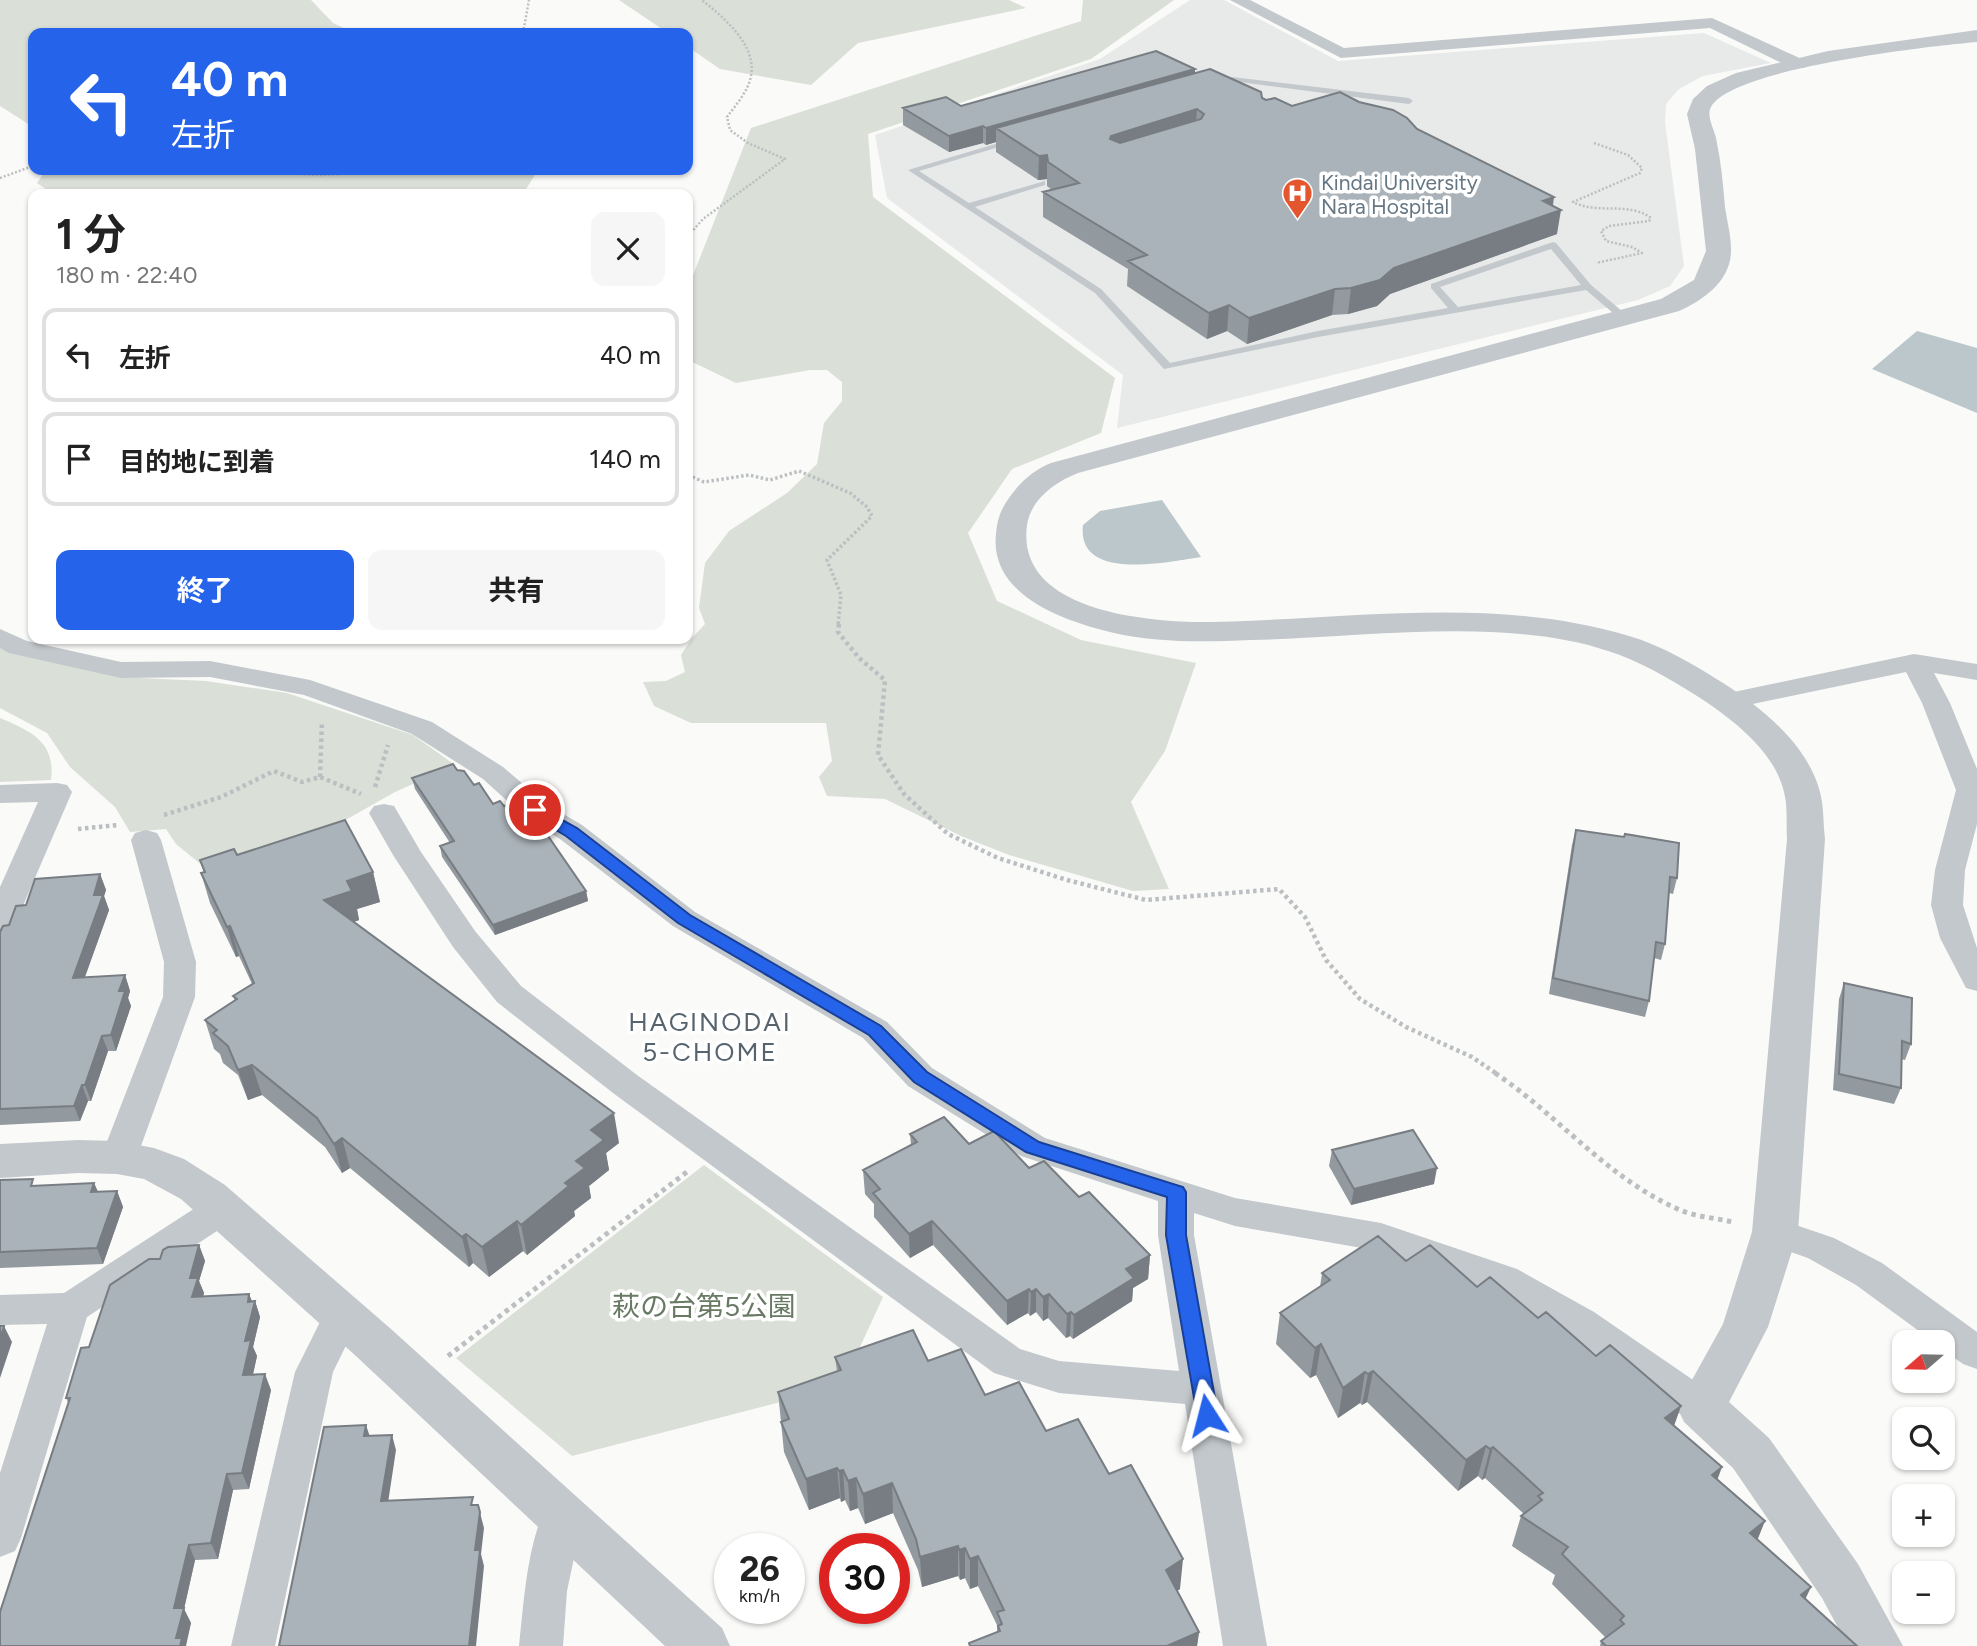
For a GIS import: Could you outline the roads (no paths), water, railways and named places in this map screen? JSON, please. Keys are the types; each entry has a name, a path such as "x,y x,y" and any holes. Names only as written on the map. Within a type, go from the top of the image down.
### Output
{"street":[{"path":"1238,0 1341,53 1712,23 1798,64"},
{"path":"1701,1407 1745,1327 1775,1232 1806,839 1801,786 1760,729 1728,701 1662,661 1613,642 1574,632 1516,624 1466,623 1197,632 1114,623 1055,602 1025,581 1010,557 1009,535 1013,516 1024,497 1051,474 1097,458 1255,414 1687,298 1709,282 1719,251 1704,135 1698,113 1702,100 1713,90 1740,78 1798,64 1922,41 1977,36"},
{"path":"0,637 18,648 121,670 209,669 310,688 422,728 493,773 535,810 571,832 684,919 875,1030 920,1077 1033,1147 1235,1212 1381,1237 1504,1280 1581,1323 1701,1407 1751,1452 1840,1581 1876,1646"},
{"path":"1728,701 1914,662 1977,672"},
{"path":"1914,662 1936,703 1970,790 1950,870 1947,905 1956,938 1977,980"},
{"path":"0,794 57,792 0,922"},
{"path":"374,800 464,939 509,994 625,1084 1008,1362 1059,1377 1203,1389"},
{"path":"119,1157 178,997 180,962 142,827"},
{"path":"0,1161 119,1157 154,1164 178,1175 222,1209 415,1381 703,1646"},
{"path":"1176,1192 1176,1235 1245,1646"},
{"path":"0,1310 71,1308 222,1209"},
{"path":"1775,1232 1821,1248 1869,1275 1977,1353"},
{"path":"0,1538 71,1308"},
{"path":"253,1646 314,1372 341,1317"},
{"path":"541,1646 546,1591 562,1516"}],"lane":[{"path":"1206,86 1232,79 1409,101"},
{"path":"1326,100 1350,93"},
{"path":"1032,136 912,170 1098,290 1168,367 1318,334 1588,287"},
{"path":"968,206 1042,183"},
{"path":"1455,310 1434,286 1553,245 1588,287 1624,317"}],"place":[{"name":"Kindai University Nara Hospital","path":"1298,221"}],"district":[{"name":"HAGINODAI 5-CHOME","path":"710,1037"}],"park label":[{"name":"萩の台第5公園","path":"704,1306"}]}
